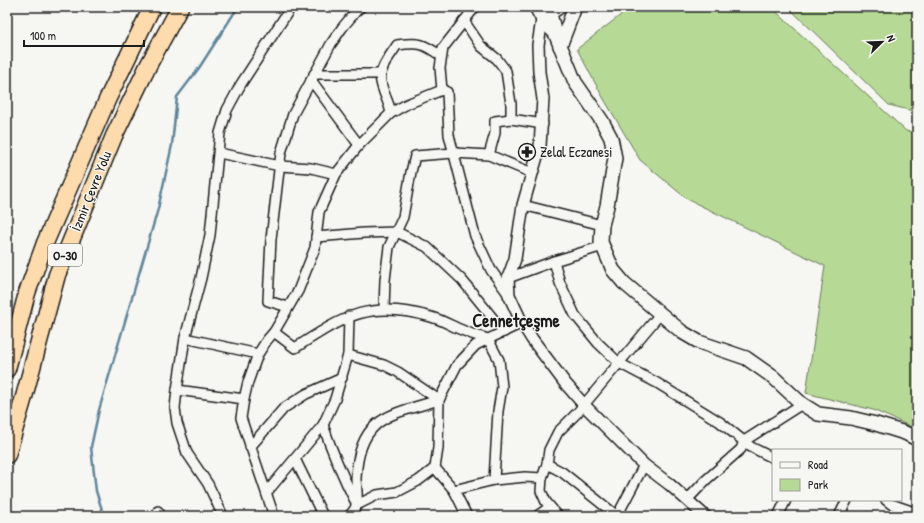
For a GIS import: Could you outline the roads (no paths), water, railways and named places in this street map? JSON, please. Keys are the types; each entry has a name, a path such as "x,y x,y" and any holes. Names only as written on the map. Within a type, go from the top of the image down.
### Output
{"highway":[{"name":"İzmir Çevre Yolu","path":"7,369 26,293 45,243 108,98 152,7"},
{"name":"İzmir Çevre Yolu","path":"7,455 60,268 114,136 148,64 180,7"}],"main road":[{"path":"560,46 575,7"},
{"path":"547,10 575,82 602,121 611,138 615,158 607,206 602,225 601,242 612,270 624,283 682,332 699,342 746,358 773,377 802,404 818,414 851,418 876,424 917,438"}],"street":[{"path":"223,516 208,484 187,453 177,423 175,408 177,390 185,338 201,278 210,235 220,133 227,110 241,84 291,7"},
{"path":"288,307 268,301 271,239 282,153 293,114 331,44 357,10 362,7"},
{"path":"442,90 440,68 443,48 475,7"},
{"path":"509,295 508,278 514,259 523,205 540,146 543,124 543,99 539,72 538,45 547,10"},
{"path":"464,21 481,46 497,59 506,71 512,119"},
{"path":"391,113 381,82 381,74 398,45 414,43 428,46 441,56"},
{"path":"313,77 381,74"},
{"path":"313,77 359,145"},
{"path":"274,516 267,492 250,447 242,418 244,399 258,354 274,332 298,291 316,248 319,212 336,174 359,145 391,113 407,104 442,90 447,92 449,135 475,236 491,270 509,295 522,323 565,383 584,405 644,465 688,500 705,516"},
{"path":"489,155 495,133 495,121 512,119 543,124"},
{"path":"219,153 280,166 311,168 336,174"},
{"path":"384,309 385,280 389,247 403,216 415,156 454,153 489,155 532,173"},
{"path":"523,205 602,225"},
{"path":"316,238 364,233 397,232 427,247 462,280 504,332"},
{"path":"508,278 554,261 603,246"},
{"path":"554,261 560,284 575,315 598,343 619,363 657,383 701,410 720,422 751,447 772,458"},
{"path":"274,332 296,348 349,316 375,309 384,309 410,312 432,318 488,339 499,360 502,387 498,411 494,480"},
{"path":"558,516 550,507 541,491 542,478 547,464 549,450 558,432 569,423 660,313"},
{"path":"267,492 323,425 335,400 348,355 349,316"},
{"path":"349,516 357,505 378,494 397,492 418,481 435,468 438,448 439,400 457,365 476,346 522,323"},
{"path":"185,338 258,354"},
{"path":"348,355 384,365 398,372 439,400"},
{"path":"250,447 284,408 306,394 342,378"},
{"path":"177,390 244,399"},
{"path":"357,505 357,460 366,436 379,422 392,415 439,400"},
{"path":"688,500 706,480 741,449 744,441 802,404"},
{"path":"323,425 330,445 357,505"},
{"path":"295,459 323,516"},
{"path":"547,464 562,472 617,516 644,465"},
{"path":"435,468 454,490 467,516"},
{"path":"454,490 494,480 525,477 542,478"},
{"path":"778,516 786,501"},
{"path":"839,516 846,501"},
{"path":"887,501 891,504 917,513"},
{"path":"537,516 550,507"}],"waterway":[{"path":"104,516 96,491 91,447 99,410 158,209 172,145 177,97 199,68 238,7"}],"place":[{"name":"Zelal Eczanesi","path":"527,152"}],"district":[{"name":"Cennetçeşme","path":"516,321"}]}
